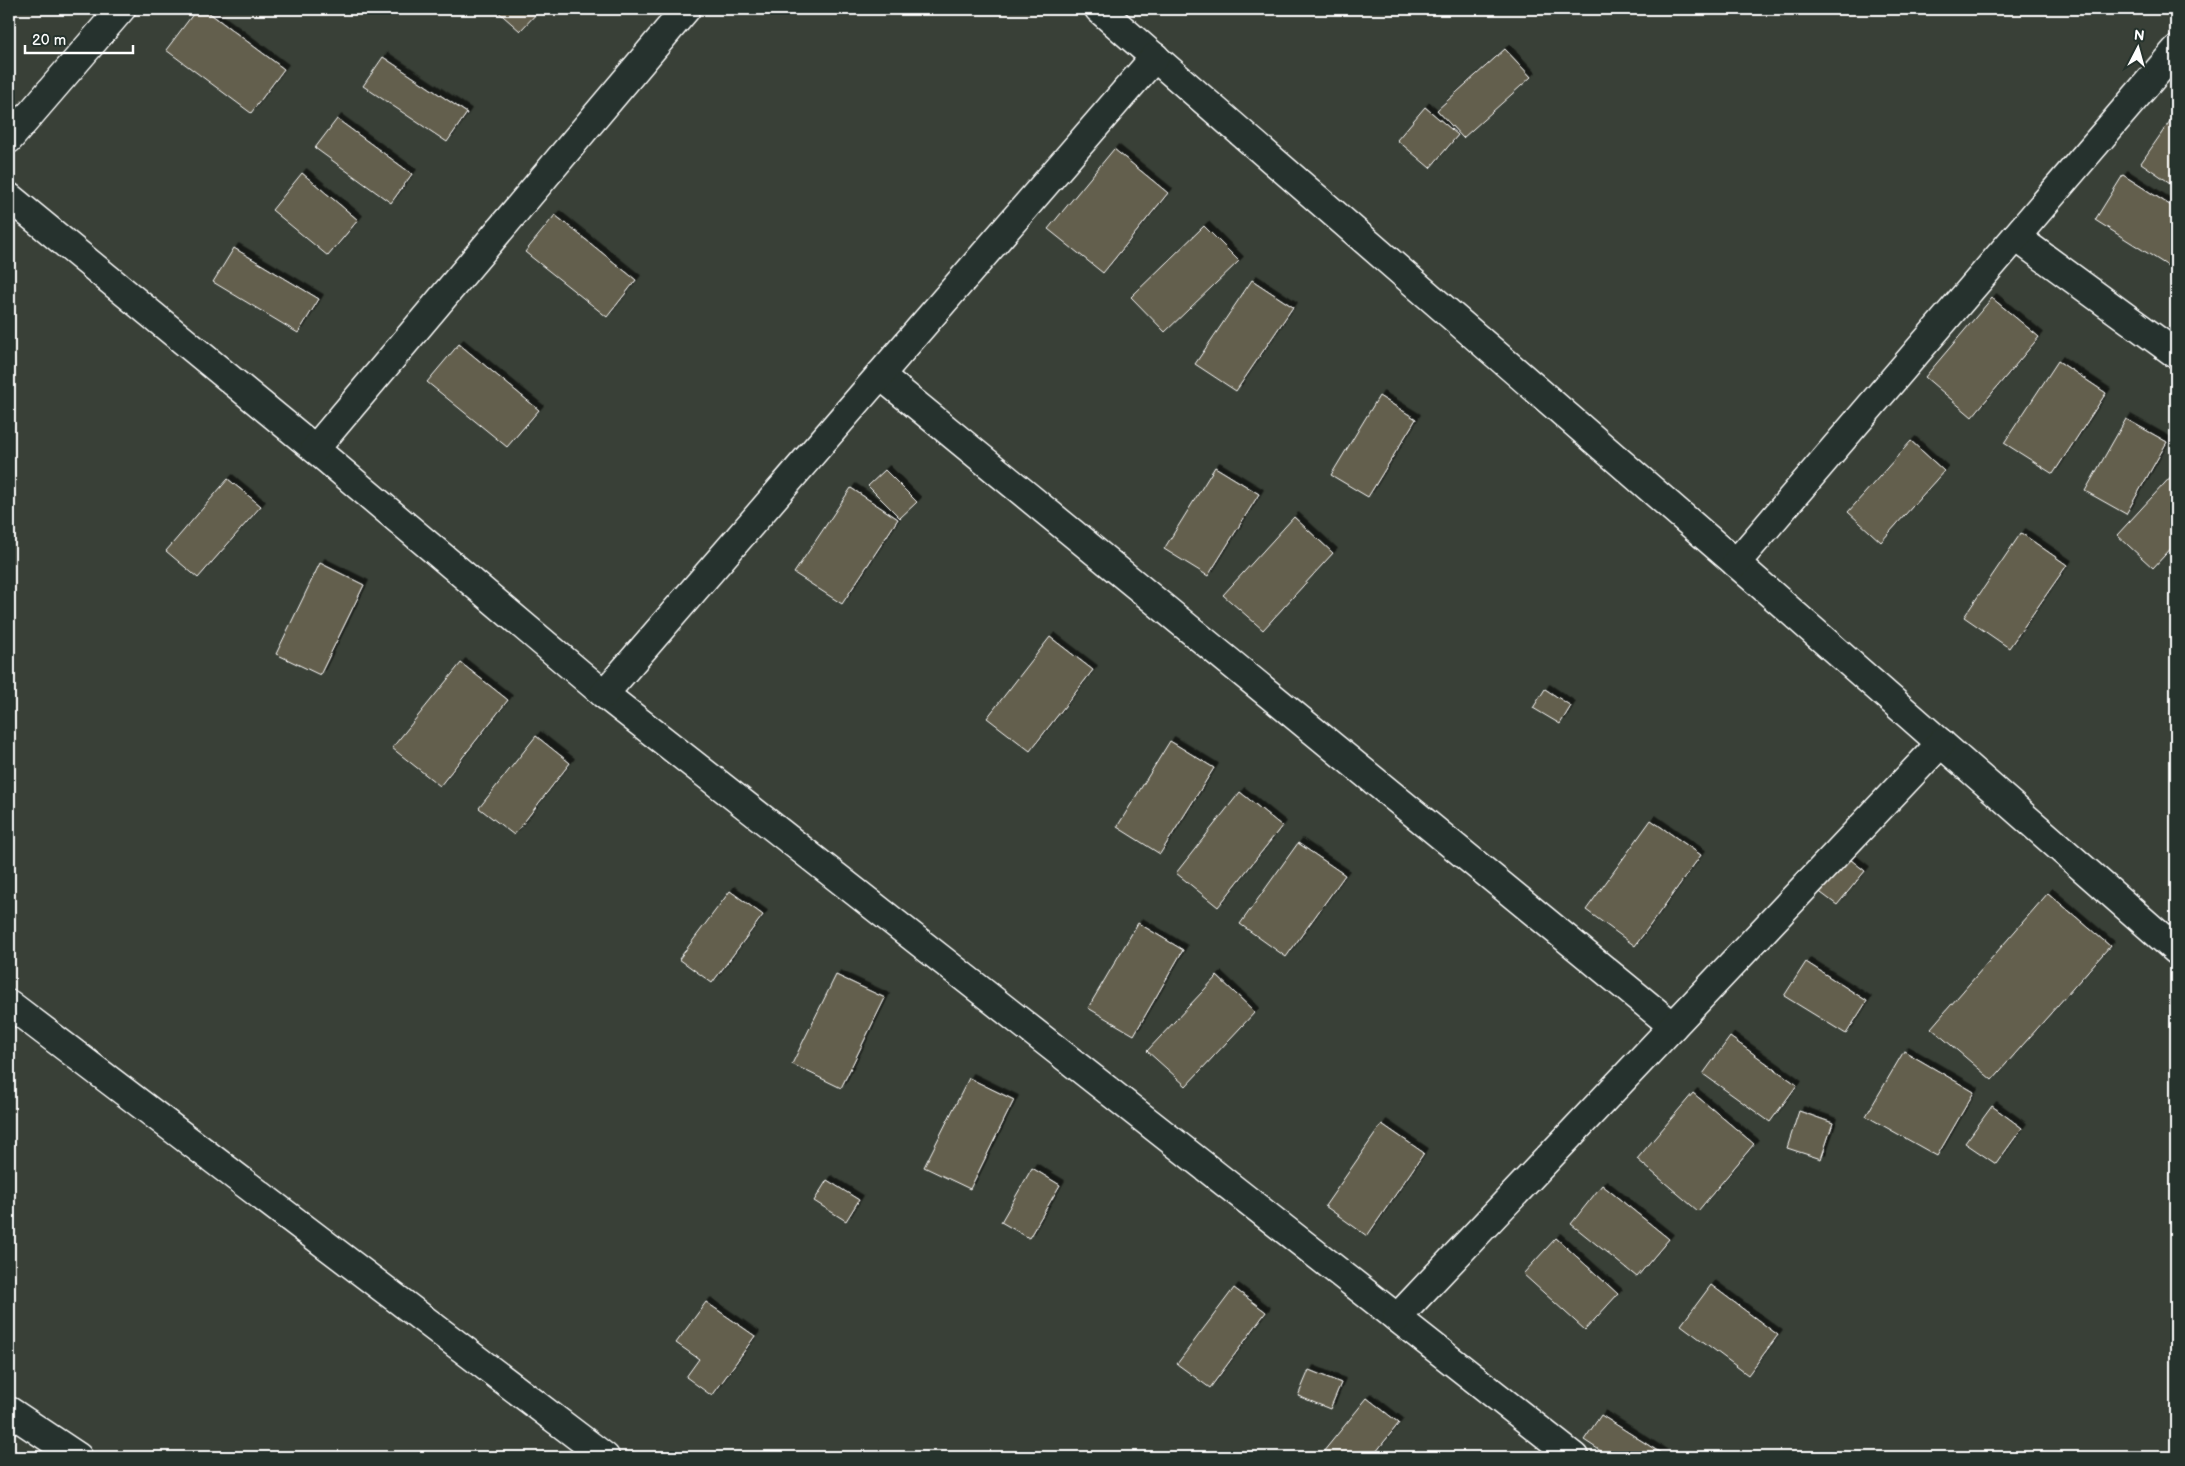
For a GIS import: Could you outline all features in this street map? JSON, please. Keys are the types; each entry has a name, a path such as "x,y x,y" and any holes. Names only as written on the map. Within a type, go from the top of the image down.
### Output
{"street":[{"path":"9,139 121,9"},
{"path":"1099,9 1736,563 2176,950"},
{"path":"315,449 679,11"},
{"path":"1736,563 2176,50"},
{"path":"604,694 1155,57"},
{"path":"9,197 315,449 604,694 1574,1457"},
{"path":"2016,237 2176,354"},
{"path":"880,375 1673,1026"},
{"path":"1397,1318 1941,743"},
{"path":"9,1004 605,1457"},
{"path":"9,1411 78,1457"}],"building":[{"path":"197,9 204,9 284,69 251,113 166,50"},
{"path":"495,9 541,9 520,31"},
{"path":"1505,49 1531,77 1463,138 1437,110"},
{"path":"383,57 467,113 447,142 363,86"},
{"path":"1425,107 1458,135 1430,168 1397,140"},
{"path":"337,119 412,174 391,203 315,148"},
{"path":"2170,121 2176,125 2176,187 2141,163"},
{"path":"1114,149 1168,193 1103,273 1048,229"},
{"path":"302,173 358,220 328,256 272,210"},
{"path":"2123,175 2176,209 2176,271 2095,220"},
{"path":"555,215 636,280 607,317 525,252"},
{"path":"1204,226 1239,261 1165,332 1131,297"},
{"path":"234,248 319,299 298,333 213,282"},
{"path":"1252,280 1293,307 1236,391 1195,364"},
{"path":"1992,298 2039,337 1972,417 1925,377"},
{"path":"459,344 539,410 507,447 427,382"},
{"path":"2058,361 2106,393 2053,474 2004,443"},
{"path":"1379,396 1416,419 1368,497 1331,475"},
{"path":"2126,419 2167,442 2126,514 2085,491"},
{"path":"1911,441 1944,471 1881,542 1848,512"},
{"path":"1215,467 1259,494 1208,576 1164,549"},
{"path":"885,470 917,502 900,518 868,486"},
{"path":"2176,471 2176,543 2153,568 2117,535"},
{"path":"228,479 261,506 198,578 166,551"},
{"path":"851,488 898,519 842,604 794,573"},
{"path":"1294,517 1333,553 1263,630 1223,595"},
{"path":"2021,533 2067,565 2009,648 1964,617"},
{"path":"320,563 364,585 320,675 276,654"},
{"path":"1050,637 1093,670 1030,751 987,718"},
{"path":"461,663 508,700 440,786 392,748"},
{"path":"1545,689 1571,706 1560,724 1533,708"},
{"path":"536,736 570,763 514,835 479,808"},
{"path":"1170,741 1214,768 1160,854 1117,827"},
{"path":"1240,792 1282,826 1218,907 1176,873"},
{"path":"1651,820 1701,855 1635,946 1586,910"},
{"path":"1298,843 1345,875 1286,957 1240,924"},
{"path":"1841,852 1865,871 1837,905 1813,887"},
{"path":"730,891 763,915 712,983 679,959"},
{"path":"2048,893 2110,946 1992,1080 1931,1028"},
{"path":"1138,923 1183,950 1134,1035 1088,1008"},
{"path":"1806,962 1867,1001 1846,1034 1784,996"},
{"path":"836,975 885,998 841,1088 792,1064"},
{"path":"1217,976 1255,1012 1186,1086 1147,1051"},
{"path":"1730,1037 1797,1085 1770,1122 1703,1074"},
{"path":"1904,1051 1974,1092 1937,1156 1866,1116"},
{"path":"969,1078 1014,1100 970,1189 924,1167"},
{"path":"1693,1093 1754,1144 1698,1211 1637,1159"},
{"path":"1992,1106 2022,1128 1996,1164 1965,1143"},
{"path":"1799,1111 1833,1123 1821,1159 1787,1148"},
{"path":"1382,1124 1424,1153 1367,1236 1325,1206"},
{"path":"1032,1168 1060,1185 1029,1238 1001,1222"},
{"path":"827,1180 859,1200 846,1221 814,1201"},
{"path":"1602,1185 1669,1239 1637,1277 1571,1224"},
{"path":"1556,1238 1618,1294 1585,1330 1523,1274"},
{"path":"1711,1285 1778,1335 1748,1375 1681,1325"},
{"path":"1234,1288 1266,1312 1210,1388 1177,1364"},
{"path":"706,1302 755,1336 712,1396 686,1377 699,1359 676,1343"},
{"path":"1309,1370 1341,1383 1330,1409 1298,1396"},
{"path":"1367,1398 1399,1423 1372,1457 1319,1457"},
{"path":"1601,1415 1667,1457 1610,1457 1584,1440"}]}
